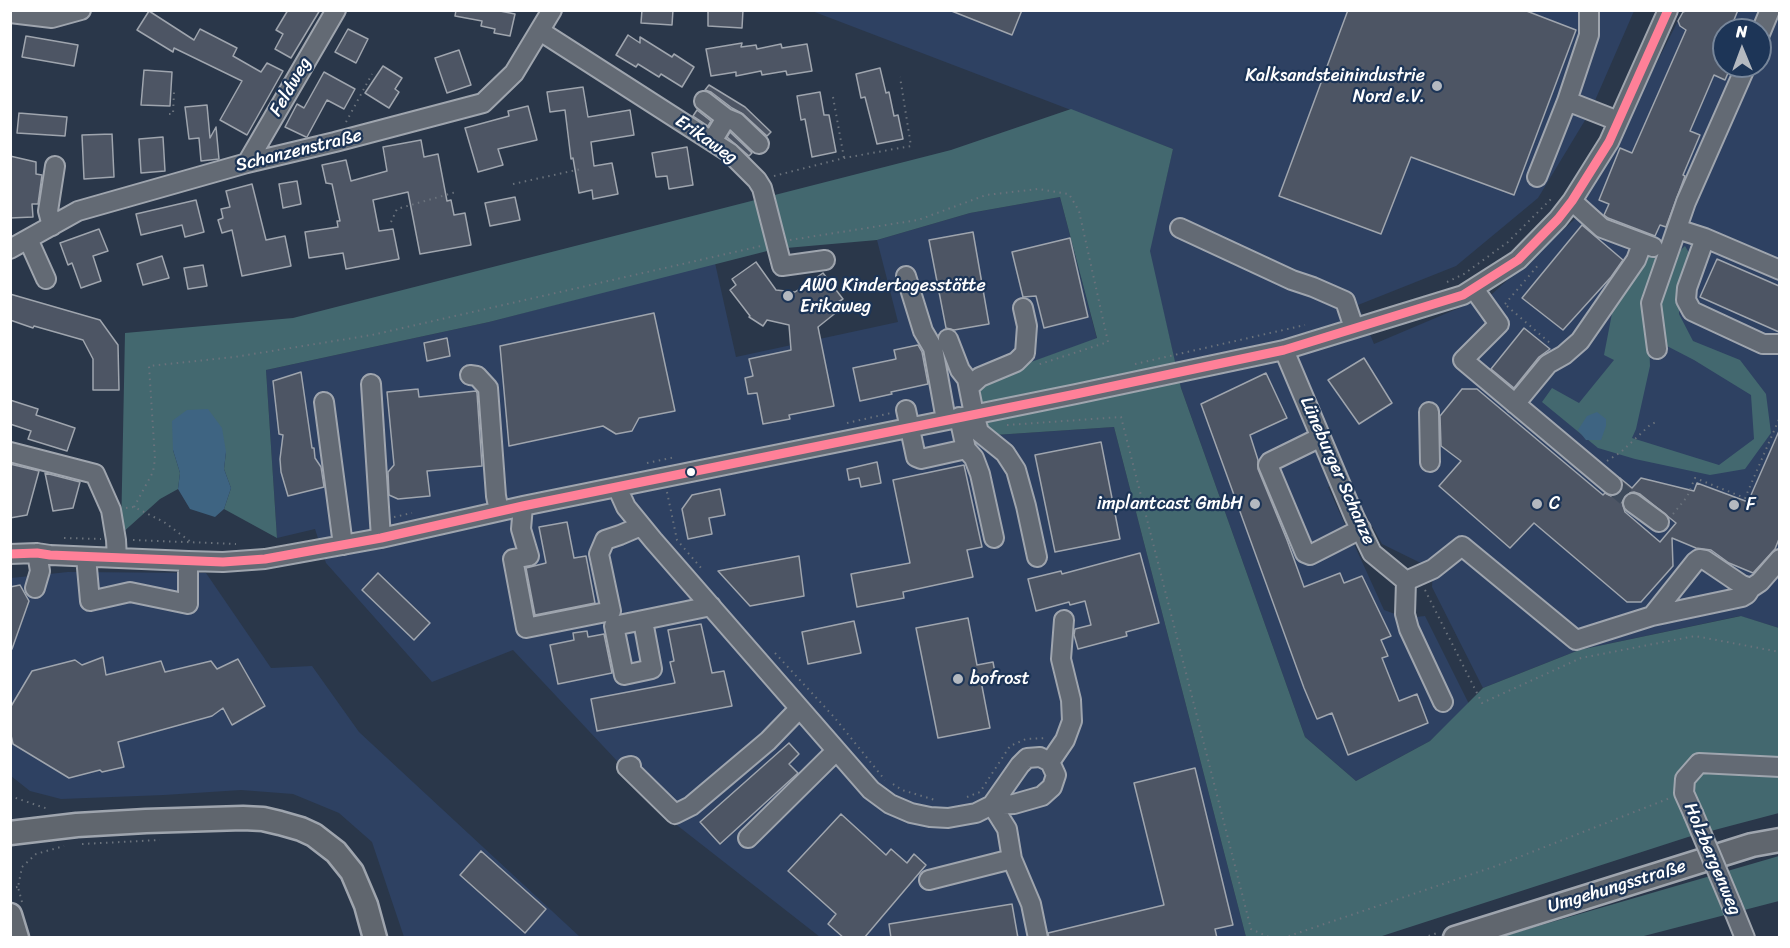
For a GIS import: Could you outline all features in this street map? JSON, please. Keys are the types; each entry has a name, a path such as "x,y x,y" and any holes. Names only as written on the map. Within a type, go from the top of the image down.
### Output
{"main road":[{"path":"10,833 77,825 243,818 262,819 302,829 336,852 352,872 366,905 375,938"},
{"name":"Umgehungsstraße","path":"1455,938 1752,845 1779,840"},
{"path":"10,915 17,938"}],"street":[{"path":"10,13 52,18 81,10"},
{"name":"Feldweg","path":"247,163 336,10"},
{"name":"Schanzenstraße","path":"10,249 78,211 247,163 483,103 514,73 552,10"},
{"path":"1537,177 1589,35 1589,10"},
{"path":"10,554 37,553 188,561 265,559 381,538 617,487 662,469 907,419 960,417 1284,350 1463,295 1518,260 1558,219 1572,201 1609,142 1668,10"},
{"name":"Erikaweg","path":"540,32 730,153 760,184"},
{"path":"1657,349 1651,303 1686,202 1741,78"},
{"path":"1567,100 1618,121"},
{"path":"704,101 726,118 736,122 759,144"},
{"path":"712,141 726,118"},
{"path":"52,226 48,211 55,166"},
{"path":"760,184 782,266 825,260"},
{"path":"1572,201 1602,228 1642,244 1668,251"},
{"path":"1180,228 1292,280 1345,301 1354,328"},
{"path":"1677,228 1779,270"},
{"path":"1705,238 1687,288 1686,300 1692,311 1763,344 1779,344"},
{"path":"28,240 46,279"},
{"path":"1515,404 1548,364 1564,355 1580,341 1636,260 1642,244"},
{"path":"906,276 923,331 944,345 967,380 969,387"},
{"path":"1474,289 1499,324 1463,360 1612,485"},
{"path":"960,417 969,387 980,377 1016,362 1025,353 1027,326 1023,308"},
{"path":"944,345 966,449 974,458 980,474 994,538"},
{"name":"Lüneburger Schanze","path":"1284,350 1372,553 1406,581"},
{"path":"470,375 477,376 488,388 499,512"},
{"path":"371,384 381,538"},
{"path":"324,402 343,545"},
{"path":"1429,412 1431,462"},
{"path":"960,417 1005,453 1016,470 1037,557"},
{"path":"907,419 916,457 921,459 966,449"},
{"path":"1321,437 1270,462 1269,469 1307,555 1361,530"},
{"path":"10,452 95,474 111,510 117,540 117,558"},
{"path":"617,487 626,507 641,526 871,790 890,804 911,813 948,818 976,813 992,805 1014,804 1042,795 1052,787 1056,775 1055,754 1065,740 1072,721 1072,710 1061,659 1064,620"},
{"path":"1633,503 1659,522"},
{"path":"522,506 521,529 529,556 513,559 526,628 611,611 599,554 605,540 641,526"},
{"path":"1443,702 1409,629 1405,614 1406,581 1433,568 1462,546 1576,640 1652,616 1742,597 1760,582 1779,559"},
{"path":"36,588 39,571 37,553"},
{"path":"86,557 90,601 130,592 188,604 188,561"},
{"path":"1652,616 1699,559 1705,560 1742,585 1751,588"},
{"path":"643,621 711,606"},
{"path":"631,766 627,767 675,814 691,806 768,741 799,709"},
{"path":"748,838 836,751"},
{"path":"992,805 1027,758 1055,754"},
{"path":"1684,786 1699,763 1779,766"},
{"name":"Holzbergenweg","path":"1684,786 1745,938"},
{"path":"992,805 1007,829 1011,859 1031,904 1038,938"},
{"path":"929,880 1011,859"}],"path":[{"path":"335,142 372,74"},
{"path":"760,184 844,158 911,146 900,77"},
{"path":"169,114 173,114 174,92"},
{"path":"833,97 844,158"},
{"path":"513,184 581,169"},
{"path":"134,507 153,472 149,366 234,357 372,335 776,242 918,220 986,195 1038,189 1069,194 1079,211 1108,342 1034,366"},
{"path":"391,222 397,209 456,192"},
{"path":"1493,315 1505,304 1564,355"},
{"path":"1001,426 1121,417 1251,929 1271,938"},
{"path":"1659,522 1666,522 1687,497 1695,478 1745,498 1779,417"},
{"path":"1593,471 1621,452 1656,422"},
{"path":"662,469 677,540 706,575"},
{"path":"111,510 134,507 164,522 191,542"},
{"path":"773,651 834,717 885,780 902,790 937,800"},
{"path":"961,800 980,792 1010,746 1026,739 1047,737 1055,741 1055,754"},
{"path":"1283,938 1496,866 1684,786"},
{"path":"81,844 163,840"},
{"path":"22,867 36,854 70,845"},
{"path":"10,888 18,887"}],"shaded area":[{"path":"812,11 1634,11 1590,112 1538,198 1456,266 1358,305 1374,344 1492,294 1575,219 1683,11 1759,11 1756,18 1712,18 1712,78 1772,78 1772,26 1779,11 1779,628 1740,616 1579,650 1483,688 1432,587 1433,569 1382,544 1345,478 1328,487 1384,610 1406,618 1425,616 1469,704 1430,741 1356,781 1305,737 1181,388 1149,251 1173,149"},
{"path":"1060,197 1097,339 987,378 995,435 1114,427 1246,937 820,937 678,826 513,650 432,682 326,563 315,529 277,538 266,370 489,322 715,263 736,357 898,322 877,240 970,213"},
{"path":"208,409 222,428 226,452 224,469 231,488 224,509 215,517 190,509 178,489 180,473 173,450 172,421 187,410"},
{"path":"1597,412 1606,419 1601,440 1586,440 1578,430 1587,416"},
{"path":"68,572 206,573 271,668 312,666 359,732 580,937 404,937 372,842 339,813 293,794 241,790 61,799 30,791 11,776 11,578"}],"green space":[{"path":"1071,109 1173,149 1150,251 1181,388 1305,737 1356,781 1430,741 1483,688 1579,650 1741,616 1779,628 1779,813 1688,837 1379,937 1246,937 1114,427 995,435 983,427 979,391 987,378 1097,338 1060,197 970,213 877,240 775,249 489,322 266,370 277,538 224,509 231,488 224,469 226,452 173,450 180,473 178,489 160,499 121,534 125,333 293,318 951,150"},
{"path":"1685,246 1692,258 1679,292 1679,314 1693,341 1740,360 1766,394 1771,433 1745,469 1710,475 1635,459 1598,448 1542,402 1552,388 1579,403 1614,360 1604,355 1614,303 1627,291 1648,256 1661,256 1649,340 1650,366 1632,438 1719,465 1754,439 1751,395 1665,345 1659,310 1670,260"},
{"path":"1779,856 1779,901 1640,937 1497,938"}],"building":[{"path":"288,10 320,10 291,58 275,49 283,34 276,30"},
{"path":"456,10 495,10 515,14 510,36 494,33 495,29 481,26 482,21 455,16"},
{"path":"642,10 673,10 672,25 641,23"},
{"path":"708,10 743,10 742,28 708,26"},
{"path":"949,10 1022,10 1012,35"},
{"name":"Kalksandsteinindustrie Nord e.V.","path":"1348,10 1524,10 1576,30 1514,195 1411,157 1381,234 1279,196"},
{"path":"1688,10 1738,10 1735,18 1712,18 1713,78 1690,131 1700,135 1683,175 1685,176 1666,227 1660,225 1655,236 1608,218 1604,215 1609,204 1599,200 1620,148 1632,153 1686,30 1680,26 1678,21 1683,12"},
{"path":"149,11 194,40 200,29 237,48 233,56 261,72 267,63 283,71 247,135 220,120 242,81 174,48 173,52 137,30"},
{"path":"348,29 368,39 356,63 335,52"},
{"path":"628,35 640,43 640,37 672,57 674,54 694,67 682,87 661,74 659,77 638,64 636,67 616,55"},
{"path":"26,36 78,45 74,66 22,57"},
{"path":"742,43 741,47 756,45 757,49 781,44 782,48 807,44 812,71 787,75 786,71 762,75 761,71 736,76 736,72 711,76 706,49"},
{"path":"459,50 471,85 447,93 435,58"},
{"path":"383,66 402,78 395,89 399,92 389,108 365,93"},
{"path":"880,68 886,93 889,92 894,116 898,115 903,139 877,144 865,97 861,98 856,74"},
{"path":"144,70 172,72 170,106 141,105"},
{"path":"324,72 355,89 344,109 327,100 306,137 285,127 297,104 304,108"},
{"path":"709,85 745,107 771,132 767,136 743,114 705,90"},
{"path":"583,87 588,117 630,110 634,135 591,142 594,166 612,163 618,194 593,199 592,190 579,193 573,158 571,159 565,110 550,112 547,92"},
{"path":"820,92 824,115 829,115 836,152 812,157 805,119 801,120 797,96"},
{"path":"207,105 210,138 216,127 219,159 201,161 199,138 189,139 185,107"},
{"path":"528,106 537,140 498,149 503,165 478,172 465,128 509,116 508,111"},
{"path":"697,110 711,121 708,126 693,116"},
{"path":"19,113 67,117 65,136 17,133"},
{"path":"730,132 752,153 749,156 727,137"},
{"path":"112,134 114,177 84,179 82,135"},
{"path":"163,137 165,171 141,173 139,139"},
{"path":"421,140 424,157 438,154 447,201 451,200 454,215 465,213 471,245 420,254 408,192 373,200 379,231 393,229 399,259 346,269 343,253 309,258 305,232 338,227 337,221 340,221 332,184 326,183 322,165 346,160 351,181 387,171 383,147"},
{"path":"687,147 693,185 669,189 667,176 656,177 652,153"},
{"path":"10,156 36,162 36,174 42,175 38,204 32,204 33,217 10,218"},
{"path":"297,181 301,204 283,208 279,184"},
{"path":"252,184 266,240 285,236 291,266 242,276 232,230 222,233 218,220 223,218 221,209 230,207 226,191"},
{"path":"515,197 520,220 490,226 485,203"},
{"path":"196,200 204,232 185,237 182,225 141,235 136,214"},
{"path":"1582,225 1623,260 1611,277 1563,330 1522,298"},
{"path":"99,229 108,251 93,256 101,281 81,288 72,263 68,265 60,243"},
{"path":"973,232 989,324 954,330 946,328 929,240"},
{"path":"1070,238 1088,317 1044,328 1036,296 1023,297 1012,252"},
{"path":"162,256 169,278 143,285 137,264"},
{"path":"1717,259 1779,286 1779,332 1700,297"},
{"path":"756,262 776,290 795,292 823,273 843,299 835,304 838,311 818,327 834,406 789,415 790,419 763,424 757,393 748,394 745,378 753,376 749,359 791,350 789,325 767,320 763,326 749,317 730,290 736,285 732,279"},
{"path":"203,265 207,286 188,289 184,268"},
{"path":"10,294 100,320 118,345 119,390 93,390 93,359 83,340 10,320"},
{"path":"654,313 675,411 639,418 632,431 616,434 603,426 509,446 500,346"},
{"path":"1524,328 1550,349 1539,357 1514,388 1491,369"},
{"path":"447,338 450,356 427,361 424,343"},
{"path":"918,345 922,352 928,384 860,401 853,368 896,359 894,350"},
{"path":"1364,358 1392,403 1359,424 1328,380"},
{"path":"301,372 312,448 314,448 315,458 321,467 324,487 288,496 281,472 283,435 279,434 273,381"},
{"path":"1266,373 1287,418 1250,435 1258,460 1258,469 1304,587 1340,573 1344,583 1362,576 1391,636 1381,640 1388,656 1382,658 1399,701 1417,694 1428,723 1348,755 1332,713 1317,719 1304,688 1201,404"},
{"path":"418,389 419,397 476,391 482,466 427,471 430,496 398,499 389,495 388,472 394,465 387,392"},
{"name":"C","path":"1462,389 1477,389 1603,495 1605,493 1611,496 1621,492 1623,486 1620,478 1632,488 1641,478 1694,491 1697,483 1748,502 1779,431 1779,539 1775,549 1753,573 1729,563 1711,550 1696,548 1672,538 1673,566 1641,602 1627,602 1534,523 1510,548 1439,486 1461,461 1441,446 1440,416","holes":["1628,493 1640,494 1676,523 1660,542 1625,512 1622,502 1624,497"]},
{"path":"10,400 38,409 36,415 75,428 67,451 28,439 31,431 10,424"},
{"path":"1101,442 1120,539 1055,552 1035,455"},
{"path":"877,462 881,483 861,487 859,478 849,480 847,469"},
{"path":"10,464 39,471 27,515 10,518"},
{"path":"964,465 982,547 967,550 973,577 903,592 904,598 857,607 851,574 910,563 893,480"},
{"path":"45,473 80,482 73,508 53,511"},
{"path":"720,489 725,515 709,518 712,534 688,539 682,509 692,495"},
{"path":"567,522 574,558 586,556 595,603 535,615 526,568 546,563 539,527"},
{"path":"1140,553 1159,623 1126,632 1127,636 1078,649 1074,635 1075,629 1091,625 1085,601 1070,605 1069,602 1036,611 1028,579 1061,571 1062,574"},
{"path":"799,556 804,596 750,606 718,571"},
{"path":"378,573 430,623 414,640 362,590"},
{"path":"20,585 29,601 12,649 10,649 10,587"},
{"name":"bofrost","path":"968,618 977,665 993,662 996,678 981,681 990,728 938,738 916,628"},
{"path":"854,621 861,653 808,664 802,632"},
{"path":"701,624 712,673 724,671 732,706 597,731 591,699 675,683 670,662 674,661 668,630"},
{"path":"587,631 588,637 604,634 612,673 558,684 550,645 574,640 573,633"},
{"path":"103,657 106,675 161,661 165,672 211,661 217,669 238,659 265,706 232,725 223,708 212,716 118,742 124,767 69,778 13,744 10,731 10,708 32,671 75,660 82,665"},
{"path":"789,743 799,754 789,764 798,773 720,844 700,822"},
{"path":"1195,768 1233,925 1215,929 1217,938 1049,938 1048,933 1164,905 1134,783"},
{"path":"841,814 886,855 891,849 907,863 914,854 926,865 864,938 844,938 828,924 836,914 788,871"},
{"path":"481,851 546,909 525,933 460,875"},
{"path":"1012,904 1018,938 891,938 889,924"}],"tunnel":[{"path":"1612,485 1633,503"}],"transit line":[{"path":"10,554 37,553 223,562 265,559 381,538 523,506 1284,350 1463,295 1518,260 1558,219 1572,201 1609,142 1668,10"}],"place":[{"name":"Kalksandsteinindustrie Nord e.V.","path":"1437,86"},
{"name":"AWO Kindertagesstätte Erikaweg","path":"788,296"},
{"name":"implantcast GmbH","path":"1255,504"},
{"name":"C","path":"1537,504"},
{"name":"F","path":"1734,505"},
{"name":"bofrost","path":"958,679"}]}
